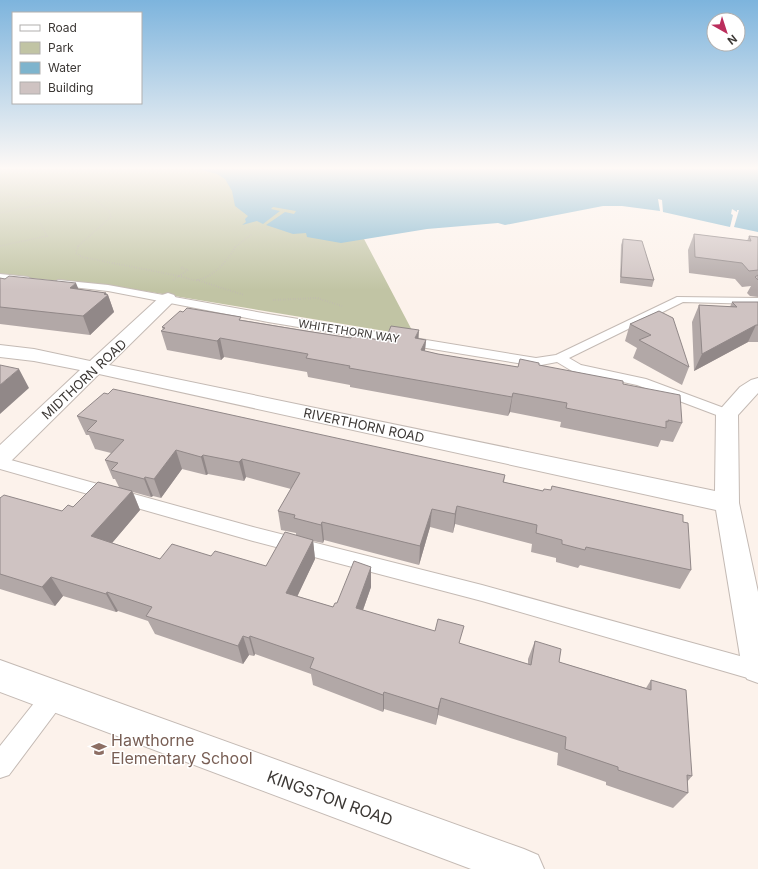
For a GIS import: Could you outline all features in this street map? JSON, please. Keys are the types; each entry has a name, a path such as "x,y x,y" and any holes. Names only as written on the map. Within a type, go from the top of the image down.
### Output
{"street":[{"name":"MIDTHORN ROAD","path":"0,458 96,368 160,297"},
{"name":"RIVERTHORN ROAD","path":"0,351 34,355 727,503"},
{"path":"758,384 747,391 727,414 727,503 758,670"},
{"name":"KINGSTON ROAD","path":"0,676 524,869"}],"lane":[{"name":"WHITETHORN WAY","path":"0,277 108,288 268,318 536,362 559,358 681,299 758,301"},
{"path":"559,358 576,368 641,382 727,414"},
{"path":"0,463 253,534 482,593 758,670"},
{"path":"0,766 54,696"}],"path":[{"path":"0,213 17,210"},
{"path":"107,210 111,218 77,247 76,253 82,257 197,280 245,296"},
{"path":"0,246 47,236 40,223"},
{"path":"197,280 214,272 225,264 237,245 252,234"},
{"path":"160,297 179,276 188,270 181,268 183,267"},
{"path":"272,300 305,296 336,302 342,306"}],"green space":[{"path":"0,210 328,210 353,218 415,336 120,287 0,275"}],"water":[{"path":"240,210 273,210 280,211 263,224 257,221 242,225 246,222 245,219 248,216"},
{"path":"288,210 585,210 505,225 498,223 427,229 341,243 307,237 306,233 293,234 266,225 285,212 294,214 296,211"},
{"path":"663,210 732,210 731,214 733,215 730,227 663,212"},
{"path":"733,210 758,210 758,232 734,227 739,210 737,210 737,212"}],"building":[{"path":"694,234 751,241 749,236 758,237 758,270 749,271 742,263 695,257"},
{"path":"623,239 642,241 654,280 621,277"},
{"path":"9,276 76,283 70,288 106,293 104,294 108,295 83,316 0,307 0,278 5,279"},
{"path":"732,302 758,302 758,325 702,354 699,305 737,307"},
{"path":"187,308 241,317 239,320 351,338 352,335 385,341 391,326 419,330 415,338 426,340 421,350 518,367 520,359 539,363 539,365 623,381 623,384 680,395 682,423 668,420 668,422 666,421 666,428 566,408 567,403 513,393 512,397 349,368 350,366 306,358 308,354 220,338 217,341 161,331 165,328 162,327 180,311 183,312"},
{"path":"659,311 673,318 689,367 639,340 651,335 630,324"},
{"path":"0,365 19,369 0,385"},
{"path":"113,389 505,475 503,482 543,491 544,489 551,490 552,486 683,515 683,522 688,523 691,570 586,547 585,550 562,544 562,540 536,533 537,525 457,506 455,514 432,509 420,546 322,522 321,525 294,518 295,515 278,511 300,473 242,459 239,462 203,455 201,457 176,450 154,479 145,477 144,479 111,470 118,463 105,460 124,440 87,431 97,421 77,416 104,393 108,394"},
{"path":"98,482 132,491 91,536 160,559 172,544 211,556 215,551 266,566 285,532 313,540 286,593 333,607 335,603 337,603 354,561 371,567 356,608 435,631 438,619 464,626 459,643 531,665 535,641 561,649 559,662 651,690 651,680 686,690 692,776 687,775 688,793 618,770 618,767 565,749 566,737 441,698 438,709 384,692 383,695 310,668 314,658 250,636 249,638 243,636 238,646 146,616 152,607 107,592 106,594 51,577 42,587 0,574 0,498 4,495 62,511 68,505 73,507"}],"place":[{"name":"Hawthorne Elementary School","path":"99,749"}]}
